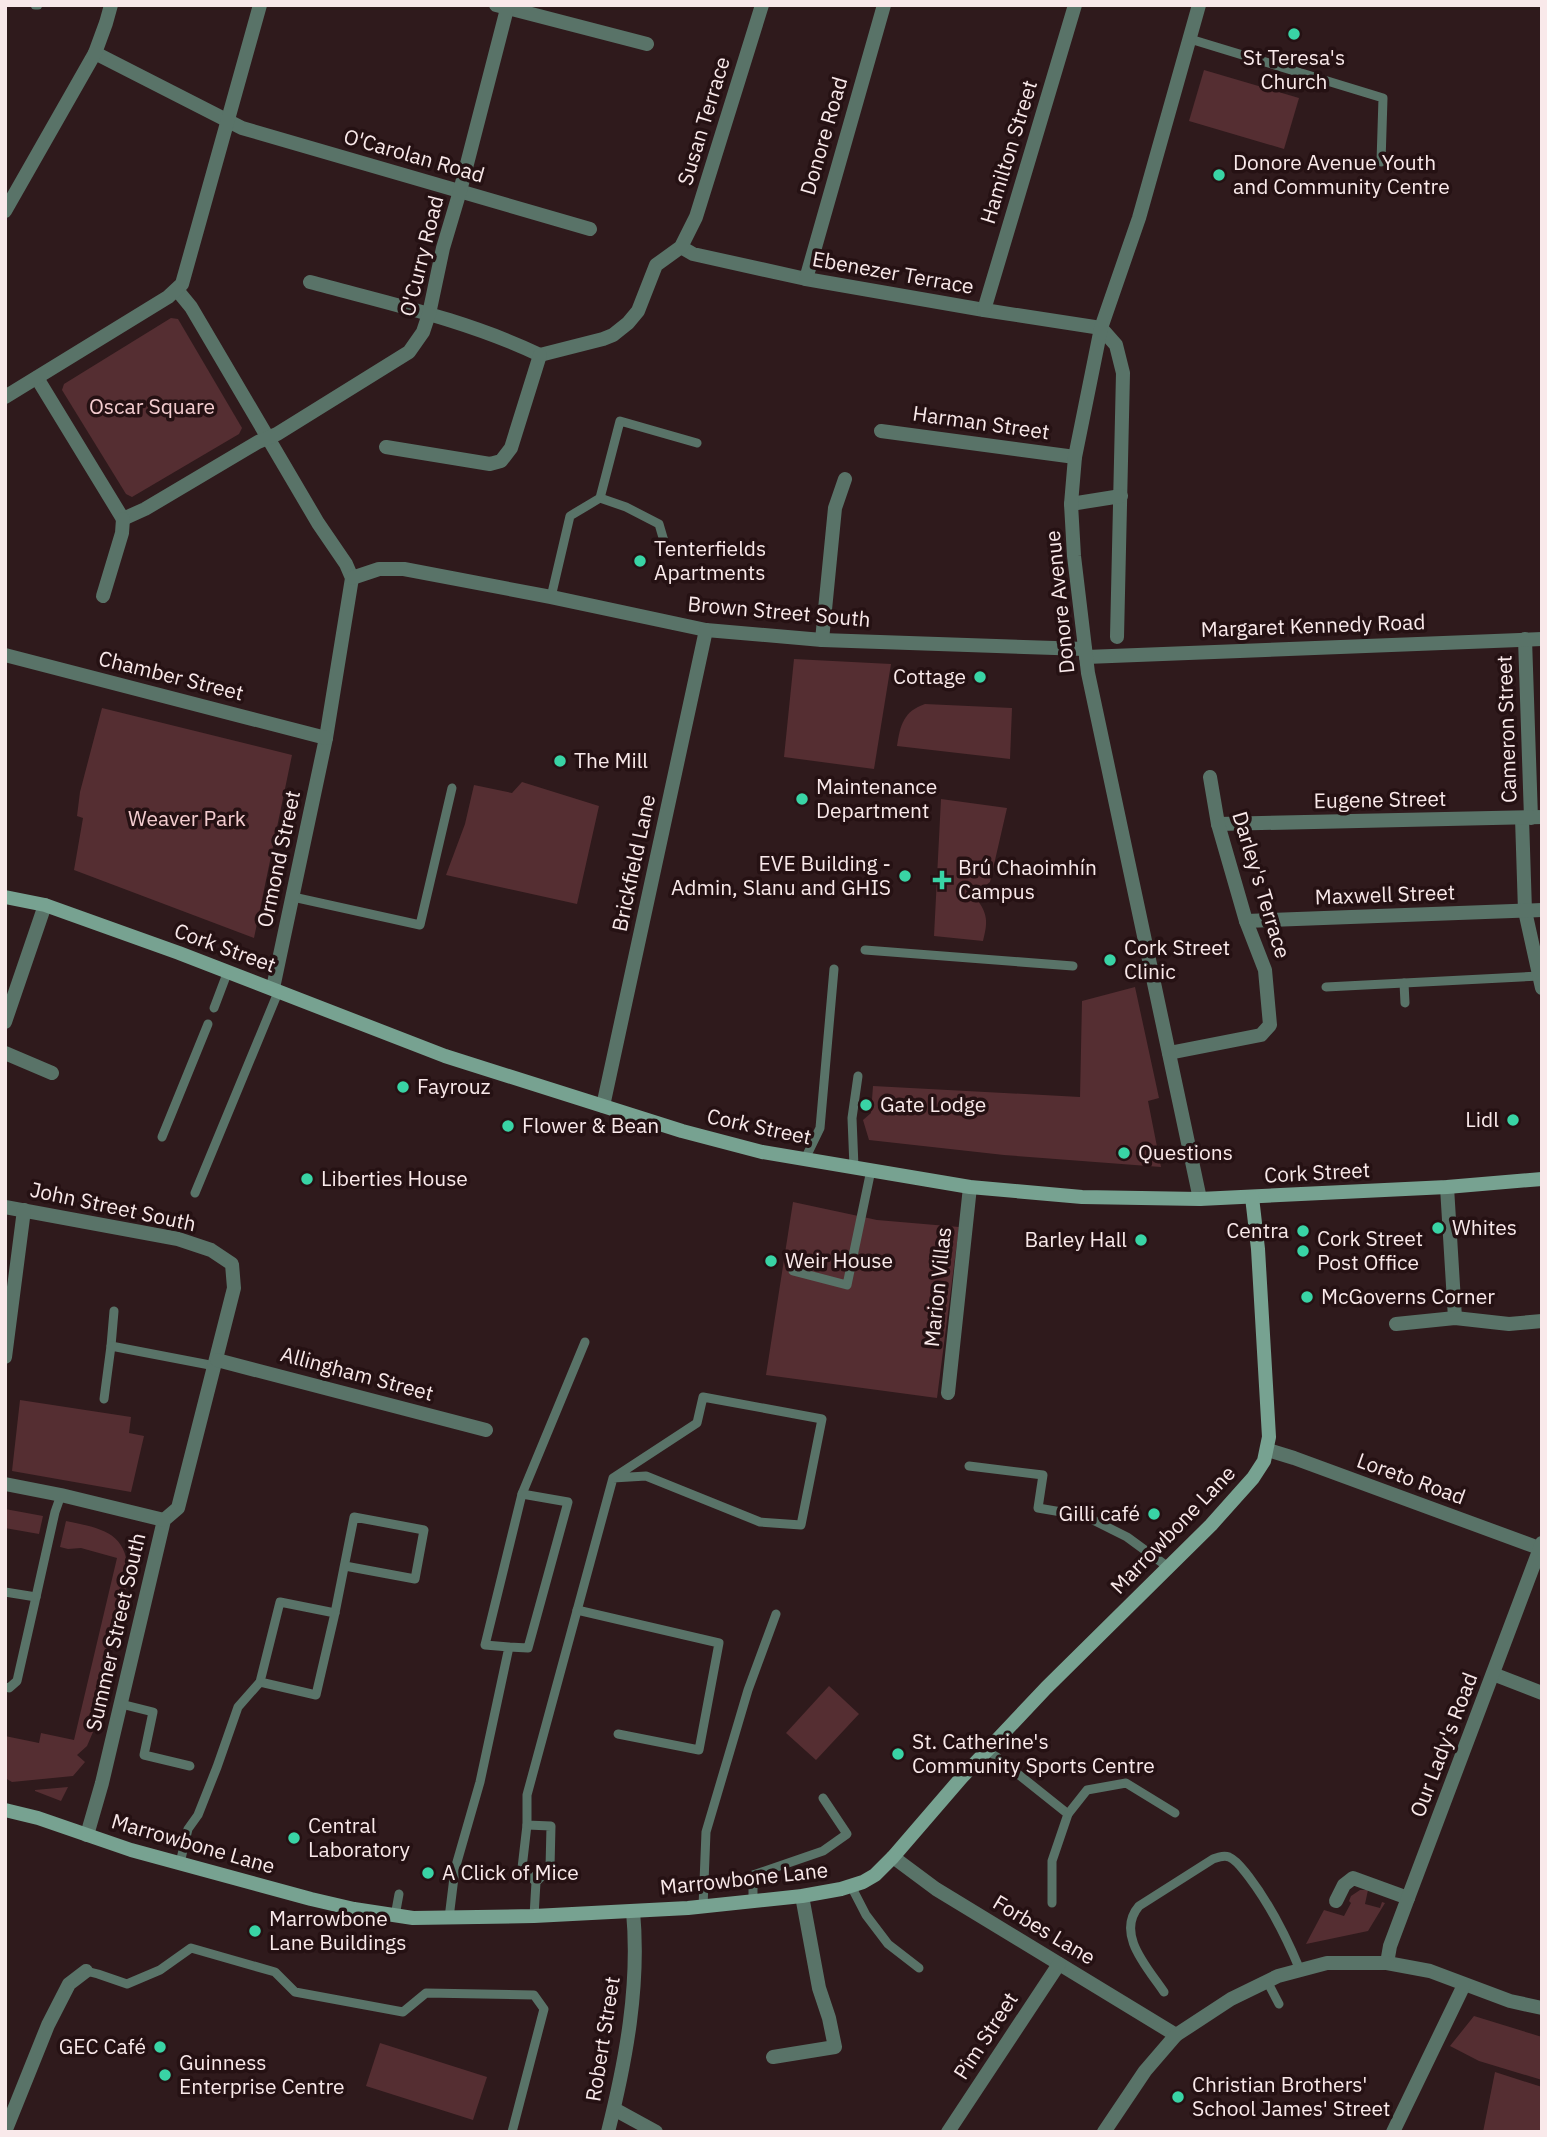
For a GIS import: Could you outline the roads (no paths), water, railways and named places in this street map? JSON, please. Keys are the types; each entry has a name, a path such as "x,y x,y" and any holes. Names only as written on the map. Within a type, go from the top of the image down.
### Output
{"main road":[{"name":"Cork Street","path":"5,897 45,905 229,971 445,1056 682,1131 762,1152 970,1187 1082,1197 1252,1197 1542,1179"},
{"name":"Marrowbone Lane","path":"5,1810 180,1864 333,1904 413,1918 534,1916 703,1907 802,1896 851,1886 874,1875 894,1857 1046,1688 1211,1524 1253,1478 1264,1461 1268,1450 1268,1421 1258,1249 1252,1197"}],"street":[{"path":"5,211 95,53 111,5"},
{"path":"5,397 177,290 186,275 260,5"},
{"name":"Susan Terrace","path":"681,247 696,217 762,5"},
{"name":"Donore Road","path":"806,279 884,5"},
{"name":"Hamilton Street","path":"984,310 1075,5"},
{"name":"Donore Avenue","path":"1199,5 1139,218 1101,328 1075,457 1071,504 1085,653 1200,1199"},
{"path":"504,6 647,44"},
{"name":"O'Curry Road","path":"268,438 409,352 424,332 504,6"},
{"name":"O'Carolan Road","path":"95,53 242,128 590,229"},
{"path":"310,282 505,338 540,355 613,335 638,311 656,265 681,247"},
{"name":"Ebenezer Terrace","path":"681,247 693,254 806,279 1101,328"},
{"path":"177,290 191,307 318,523 346,564 352,579"},
{"path":"1101,328 1116,345 1123,373 1117,637"},
{"path":"386,447 490,464 500,461 511,448 540,355"},
{"path":"37,378 123,519 122,533 103,596"},
{"name":"Harman Street","path":"881,431 1075,457"},
{"path":"123,519 268,438"},
{"path":"822,640 835,508 845,479"},
{"path":"1071,504 1121,496"},
{"name":"Brown Street South","path":"352,579 379,569 396,568 706,630 822,640 1085,653"},
{"name":"Ormond Street","path":"276,989 326,738 352,579"},
{"name":"Brickfield Lane","path":"603,1106 706,630"},
{"name":"Cameron Street","path":"1525,639 1531,818 1525,911 1541,982"},
{"name":"Margaret Kennedy Road","path":"1085,653 1542,639"},
{"name":"Chamber Street","path":"5,654 326,738"},
{"name":"Darley's Terrace","path":"1169,1053 1261,1035 1270,1025 1265,970 1246,921 1218,824 1210,777"},
{"name":"Eugene Street","path":"1218,824 1531,818"},
{"path":"5,1022 45,905"},
{"name":"Maxwell Street","path":"1246,921 1542,910"},
{"path":"5,1053 52,1073"},
{"name":"Marion Villas","path":"947,1393 970,1187"},
{"path":"1447,1187 1455,1318"},
{"name":"John Street South","path":"5,1207 178,1240 212,1250"},
{"path":"5,1357 24,1210"},
{"name":"Summer Street South","path":"86,1835 102,1783 164,1520 178,1508 234,1288 232,1265 212,1250"},
{"path":"1396,1324 1455,1318 1508,1324 1542,1321"},
{"name":"Allingham Street","path":"216,1363 486,1430"},
{"name":"Loreto Road","path":"1268,1450 1541,1546"},
{"path":"5,1484 164,1520"},
{"name":"Our Lady's Road","path":"1387,1962 1390,1946 1541,1546"},
{"path":"1493,1674 1542,1693"},
{"name":"Forbes Lane","path":"894,1857 936,1889 1176,2035"},
{"path":"1336,1901 1344,1885 1353,1878 1408,1898"},
{"path":"773,2057 835,2047 819,1988 802,1896"},
{"name":"Robert Street","path":"608,2132 635,1992 633,1911"},
{"path":"1104,2132 1145,2071 1176,2035 1231,1999 1278,1976 1327,1963 1387,1962 1430,1971 1510,2001 1542,2008"},
{"name":"Pim Street","path":"948,2132 1059,1964"},
{"path":"8,2128 58,2004 69,1983 86,1972"},
{"path":"1393,2132 1464,1985"},
{"path":"614,2109 656,2132"}],"lane":[{"path":"1190,39 1384,98 1381,162"},
{"path":"551,597 570,516 600,498 620,421 697,443"},
{"path":"600,498 626,507 659,524 664,541"},
{"path":"293,897 421,925 452,788"},
{"path":"865,950 1073,966"},
{"path":"805,1159 820,1128 834,969"},
{"path":"214,1008 229,971"},
{"path":"1326,987 1404,983 1541,982"},
{"path":"1404,983 1405,1003"},
{"path":"195,1193 276,989"},
{"path":"162,1137 208,1024"},
{"path":"854,1167 852,1118 858,1076"},
{"path":"793,1271 847,1285 871,1170"},
{"path":"104,1399 114,1311"},
{"path":"522,1494 568,1502 528,1648 485,1644 522,1494 585,1342"},
{"path":"111,1346 216,1363"},
{"path":"536,1882 522,1868 527,1795 612,1478 697,1423 703,1397 822,1419 801,1525 760,1522 646,1476 612,1478"},
{"path":"969,1466 1043,1475 1038,1508 1085,1516 1128,1537 1168,1567"},
{"path":"5,1687 9,1688 17,1681 61,1495"},
{"path":"260,1682 316,1695 354,1517 424,1530 415,1579 345,1566"},
{"path":"5,1592 36,1597"},
{"path":"180,1864 188,1829 198,1815 238,1707 260,1682 280,1602 335,1613"},
{"path":"577,1610 719,1643 699,1750 618,1734"},
{"path":"703,1907 706,1832 748,1690 776,1614"},
{"path":"449,1918 455,1869 480,1782 509,1647"},
{"path":"121,1704 153,1712 144,1755 190,1766"},
{"path":"988,1750 1068,1814"},
{"path":"1052,1903 1052,1861 1068,1814 1087,1790 1126,1783 1175,1813"},
{"path":"753,1902 753,1875 823,1851 847,1834 823,1798"},
{"path":"527,1825 551,1826 550,1868 536,1882 534,1916"},
{"path":"1164,1992 1136,1950 1130,1932 1133,1913 1139,1906 1213,1858 1223,1856 1238,1863 1279,1921 1300,1970"},
{"path":"851,1886 866,1915 888,1944 919,1968"},
{"path":"395,1916 399,1894"},
{"path":"86,1972 127,1984 160,1970 191,1948 275,1972 295,1992 403,2012 426,1993 534,1995 544,2009 512,2132"},
{"path":"1267,1981 1279,2004"}],"place":[{"name":"St Teresa's Church","path":"1294,34"},
{"name":"Donore Avenue Youth and Community Centre","path":"1219,175"},
{"name":"Tenterfields Apartments","path":"640,561"},
{"name":"Cottage","path":"980,677"},
{"name":"The Mill","path":"560,761"},
{"name":"Maintenance Department","path":"802,799"},
{"name":"EVE Building - Admin, Slanu and GHIS","path":"905,876"},
{"name":"Brú Chaoimhín Campus","path":"942,880"},
{"name":"Cork Street Clinic","path":"1110,960"},
{"name":"Fayrouz","path":"403,1087"},
{"name":"Gate Lodge","path":"866,1105"},
{"name":"Lidl","path":"1513,1120"},
{"name":"Flower & Bean","path":"508,1126"},
{"name":"Questions","path":"1124,1153"},
{"name":"Liberties House","path":"307,1179"},
{"name":"Whites","path":"1438,1228"},
{"name":"Centra","path":"1303,1231"},
{"name":"Barley Hall","path":"1141,1240"},
{"name":"Cork Street Post Office","path":"1303,1251"},
{"name":"Weir House","path":"771,1261"},
{"name":"McGoverns Corner","path":"1307,1297"},
{"name":"Gilli café","path":"1154,1514"},
{"name":"St. Catherine's Community Sports Centre","path":"898,1754"},
{"name":"Central Laboratory","path":"294,1838"},
{"name":"A Click of Mice","path":"428,1873"},
{"name":"Marrowbone Lane Buildings","path":"255,1931"},
{"name":"GEC Café","path":"160,2047"},
{"name":"Guinness Enterprise Centre","path":"165,2075"},
{"name":"Christian Brothers' School James' Street","path":"1178,2097"}],"park label":[{"name":"Oscar Square","path":"152,407"},
{"name":"Weaver Park","path":"187,819"}]}
